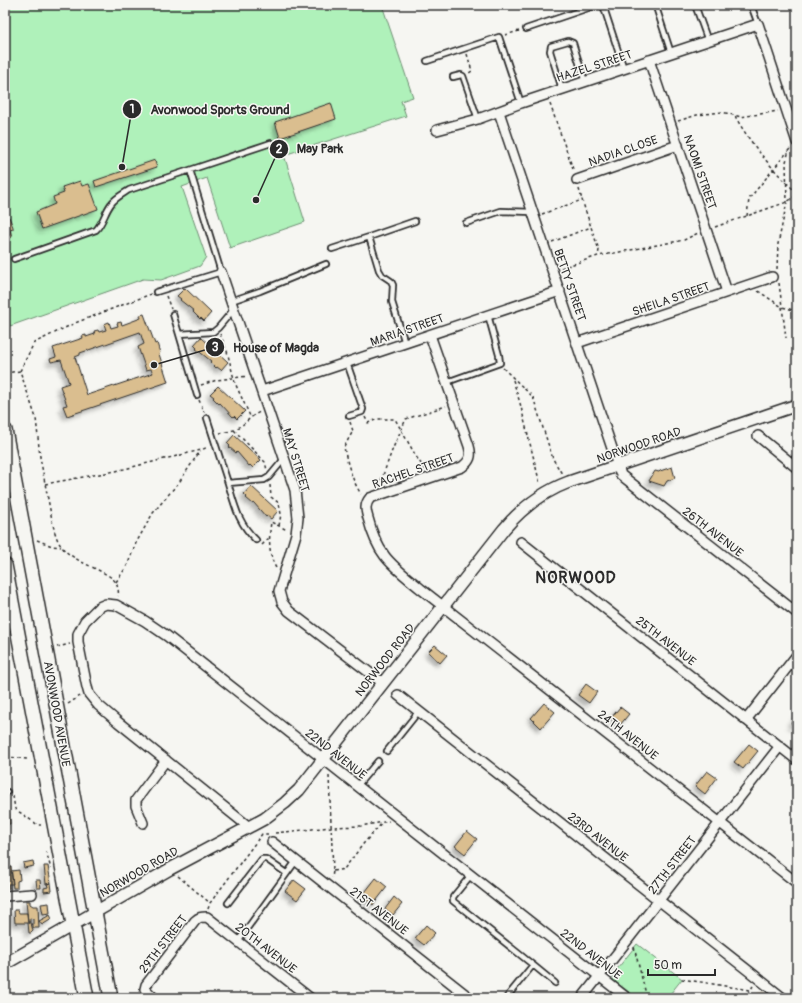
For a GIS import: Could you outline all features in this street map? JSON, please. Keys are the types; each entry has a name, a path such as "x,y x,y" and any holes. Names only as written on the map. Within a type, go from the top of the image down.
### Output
{"main road":[{"name":"AVONWOOD AVENUE","path":"5,430 111,998"},
{"name":"AVONWOOD AVENUE","path":"5,565 87,998"}],"street":[{"name":"HAZEL STREET","path":"437,130 478,119 547,94 758,24"},
{"path":"758,24 786,107 794,126 795,145"},
{"name":"NAOMI STREET","path":"649,60 727,292"},
{"name":"BETTY STREET","path":"499,112 618,466"},
{"name":"NADIA CLOSE","path":"577,180 678,145"},
{"name":"MAY STREET","path":"221,272 295,490 298,518 296,534 280,586 280,597 289,611 383,683"},
{"name":"SHEILA STREET","path":"577,343 751,284 774,274"},
{"name":"MARIA STREET","path":"262,392 560,291"},
{"name":"RACHEL STREET","path":"430,335 471,452 470,460 462,467 370,498 367,502 366,511 375,540 384,555 397,568 444,606"},
{"name":"NORWOOD ROAD","path":"5,964 176,865 264,819 285,803 299,790 504,530 530,503 561,485 797,405"},
{"path":"758,436 797,468"},
{"name":"26TH AVENUE","path":"618,466 621,475 797,613"},
{"name":"25TH AVENUE","path":"521,542 797,760"},
{"path":"116,605 106,604 99,607 85,621 78,634 85,682 89,694 103,709 249,827"},
{"name":"22ND AVENUE","path":"116,605 167,636 627,998"},
{"name":"24TH AVENUE","path":"444,606 797,882"},
{"path":"746,720 797,656"},
{"name":"23RD AVENUE","path":"398,695 783,998"},
{"name":"27TH STREET","path":"582,998 780,746"},
{"path":"143,823 136,806 136,800 166,760"},
{"name":"21ST AVENUE","path":"272,842 470,998"},
{"path":"5,896 32,894"},
{"name":"29TH STREET","path":"150,995 145,988 146,985 195,921 200,917 207,917"},
{"name":"20TH AVENUE","path":"207,917 310,998"}],"lane":[{"path":"526,29 597,5"},
{"path":"603,5 624,69"},
{"path":"695,5 708,41"},
{"path":"751,5 758,24"},
{"path":"656,7 671,53"},
{"path":"427,61 499,37 521,103"},
{"path":"562,89 550,51 551,46 568,41 573,43 585,82"},
{"path":"453,77 463,76 478,119"},
{"path":"14,259 96,230 101,224 112,203 129,190 271,143"},
{"path":"156,292 221,272 190,170"},
{"path":"466,223 501,211 534,215"},
{"path":"332,249 416,221"},
{"path":"369,237 379,270 382,275 391,281 393,285 392,302 405,343"},
{"path":"179,334 213,332 218,328 232,305 260,291 326,264"},
{"path":"173,314 197,395"},
{"path":"447,382 500,364 501,362 488,315"},
{"path":"347,363 362,407 362,412 349,416"},
{"path":"207,418 240,521 246,530 256,540"},
{"path":"228,483 264,480 269,477 284,460"},
{"path":"387,751 419,711"},
{"path":"357,786 378,761"},
{"path":"228,903 262,859 266,859 286,873"},
{"path":"238,941 296,860"},
{"path":"471,875 453,897 453,901 555,983"},
{"path":"506,998 533,965"}],"path":[{"path":"499,37 526,29"},
{"path":"463,76 472,72 465,48"},
{"path":"547,94 577,180 582,200 599,250 598,256"},
{"path":"670,124 697,115 722,112 741,117 777,112 786,107"},
{"path":"553,271 598,256 684,240 706,229 787,202 797,194 750,142 734,115"},
{"path":"746,216 750,198 789,150 795,145"},
{"path":"786,338 780,287 774,274 778,244 787,202 786,162 789,150"},
{"path":"534,215 582,200"},
{"path":"544,245 591,227"},
{"path":"751,284 759,292 782,307 797,311"},
{"path":"163,289 173,314"},
{"path":"116,605 119,591 116,582 105,574 72,557 62,547 54,530 40,457 36,418 20,371 34,343 75,323 156,292"},
{"path":"218,328 227,351 234,378 250,417"},
{"path":"500,364 512,378 533,397 553,458 563,476"},
{"path":"5,373 20,371"},
{"path":"195,387 217,380 242,377"},
{"path":"512,378 520,403 541,486"},
{"path":"197,395 207,418"},
{"path":"379,494 379,483 406,419 455,403"},
{"path":"362,412 368,423 378,420 395,419 417,458 431,477"},
{"path":"45,484 116,471 201,450 208,447 213,435 234,430 240,427 255,414"},
{"path":"349,416 353,431 344,447 356,486 367,502"},
{"path":"116,582 127,566 136,543 154,513 180,481 201,450"},
{"path":"273,562 269,538 271,522 284,528"},
{"path":"260,546 269,538"},
{"path":"37,540 52,546 62,547"},
{"path":"57,647 78,642"},
{"path":"5,658 9,657"},
{"path":"5,670 7,686 5,690"},
{"path":"68,704 78,697 89,694"},
{"path":"5,729 5,757 28,759"},
{"path":"5,773 6,792 13,792 15,809 38,825 41,825"},
{"path":"329,773 333,872 330,887"},
{"path":"177,875 210,903 262,834 331,826 361,826 393,821 398,818"},
{"path":"333,872 344,869 364,843 383,822"},
{"path":"633,944 647,998"},
{"path":"745,998 758,978"},
{"path":"682,980 750,990"}],"shaded area":[{"path":"763,991 772,998 753,998 757,993"}],"green space":[{"path":"5,5 382,5 413,97 401,101 406,116 284,155 305,222 230,248 207,178 182,187 206,257 200,266 161,280 143,279 10,326 5,300"},
{"path":"637,944 682,979 667,998 637,998 613,980 614,973"}],"building":[{"path":"331,103 336,119 280,138 275,122"},
{"path":"155,160 157,167 96,187 94,181"},
{"path":"80,181 82,186 89,184 98,209 42,229 36,212 55,204 53,197 64,193 62,187"},
{"path":"9,217 13,227 13,229 10,230 12,237 5,239 5,218"},
{"path":"185,288 211,313 204,321 201,318 200,319 193,312 194,311 177,296"},
{"path":"144,314 155,344 157,343 168,382 67,416 63,406 67,405 60,386 69,383 61,360 51,362 50,359 56,357 53,348 83,338 82,336 86,335 86,337 95,334 94,331 98,330 99,332 106,330 104,324 109,322 111,328 118,326 117,323 121,322 122,325 141,318 140,315","holes":["140,332 144,344 138,347 146,370 151,369 153,373 87,395 75,357 80,355 80,353"]},
{"path":"201,337 228,362 221,370 217,367 216,368 210,362 211,361 196,349 197,348 194,345"},
{"path":"218,386 245,411 237,419 234,416 233,417 210,394"},
{"path":"234,435 261,460 253,468 250,465 249,466 237,452 236,453 229,447 230,446 227,443"},
{"path":"672,467 675,478 667,481 664,486 649,481 655,471 659,472"},
{"path":"251,486 278,511 271,519 267,516 266,517 254,503 253,504 246,498 247,497 244,494"},
{"path":"435,645 447,655 440,663 428,652"},
{"path":"586,684 597,692 589,703 578,695"},
{"path":"544,703 555,712 541,728 531,718"},
{"path":"620,707 629,714 620,725 611,718"},
{"path":"797,715 797,727 791,723"},
{"path":"749,744 758,751 743,769 734,762"},
{"path":"707,771 717,778 705,794 695,786"},
{"path":"5,813 9,813 10,824 5,824"},
{"path":"467,831 477,839 465,854 455,846"},
{"path":"5,856 7,866 5,867"},
{"path":"33,861 34,866 24,868 23,863"},
{"path":"11,866 13,884 8,884 9,888 5,889 5,868"},
{"path":"44,866 48,866 51,883 46,884"},
{"path":"19,870 20,880 17,881 17,888 13,888 11,871"},
{"path":"376,878 387,887 373,905 362,896"},
{"path":"36,880 40,880 41,888 37,888"},
{"path":"294,880 306,889 297,900 285,891"},
{"path":"51,883 52,891 44,892 44,888 48,887 47,884"},
{"path":"394,897 402,904 393,915 385,909"},
{"path":"26,901 30,901 30,904 33,906 38,906 39,928 33,928 33,919 30,918 30,922 28,922"},
{"path":"49,903 50,913 43,914 41,904"},
{"path":"14,910 18,910 19,913 27,913 28,923 15,923"},
{"path":"50,915 52,919 42,925 39,921"},
{"path":"28,923 31,923 33,931 31,933 29,933"},
{"path":"426,925 435,933 424,945 415,938"}],"place":[{"name":"Avonwood Sports Ground","path":"122,167"},
{"name":"May Park","path":"256,200"},
{"name":"House of Magda","path":"154,365"}],"district":[{"name":"NORWOOD","path":"576,577"}]}
